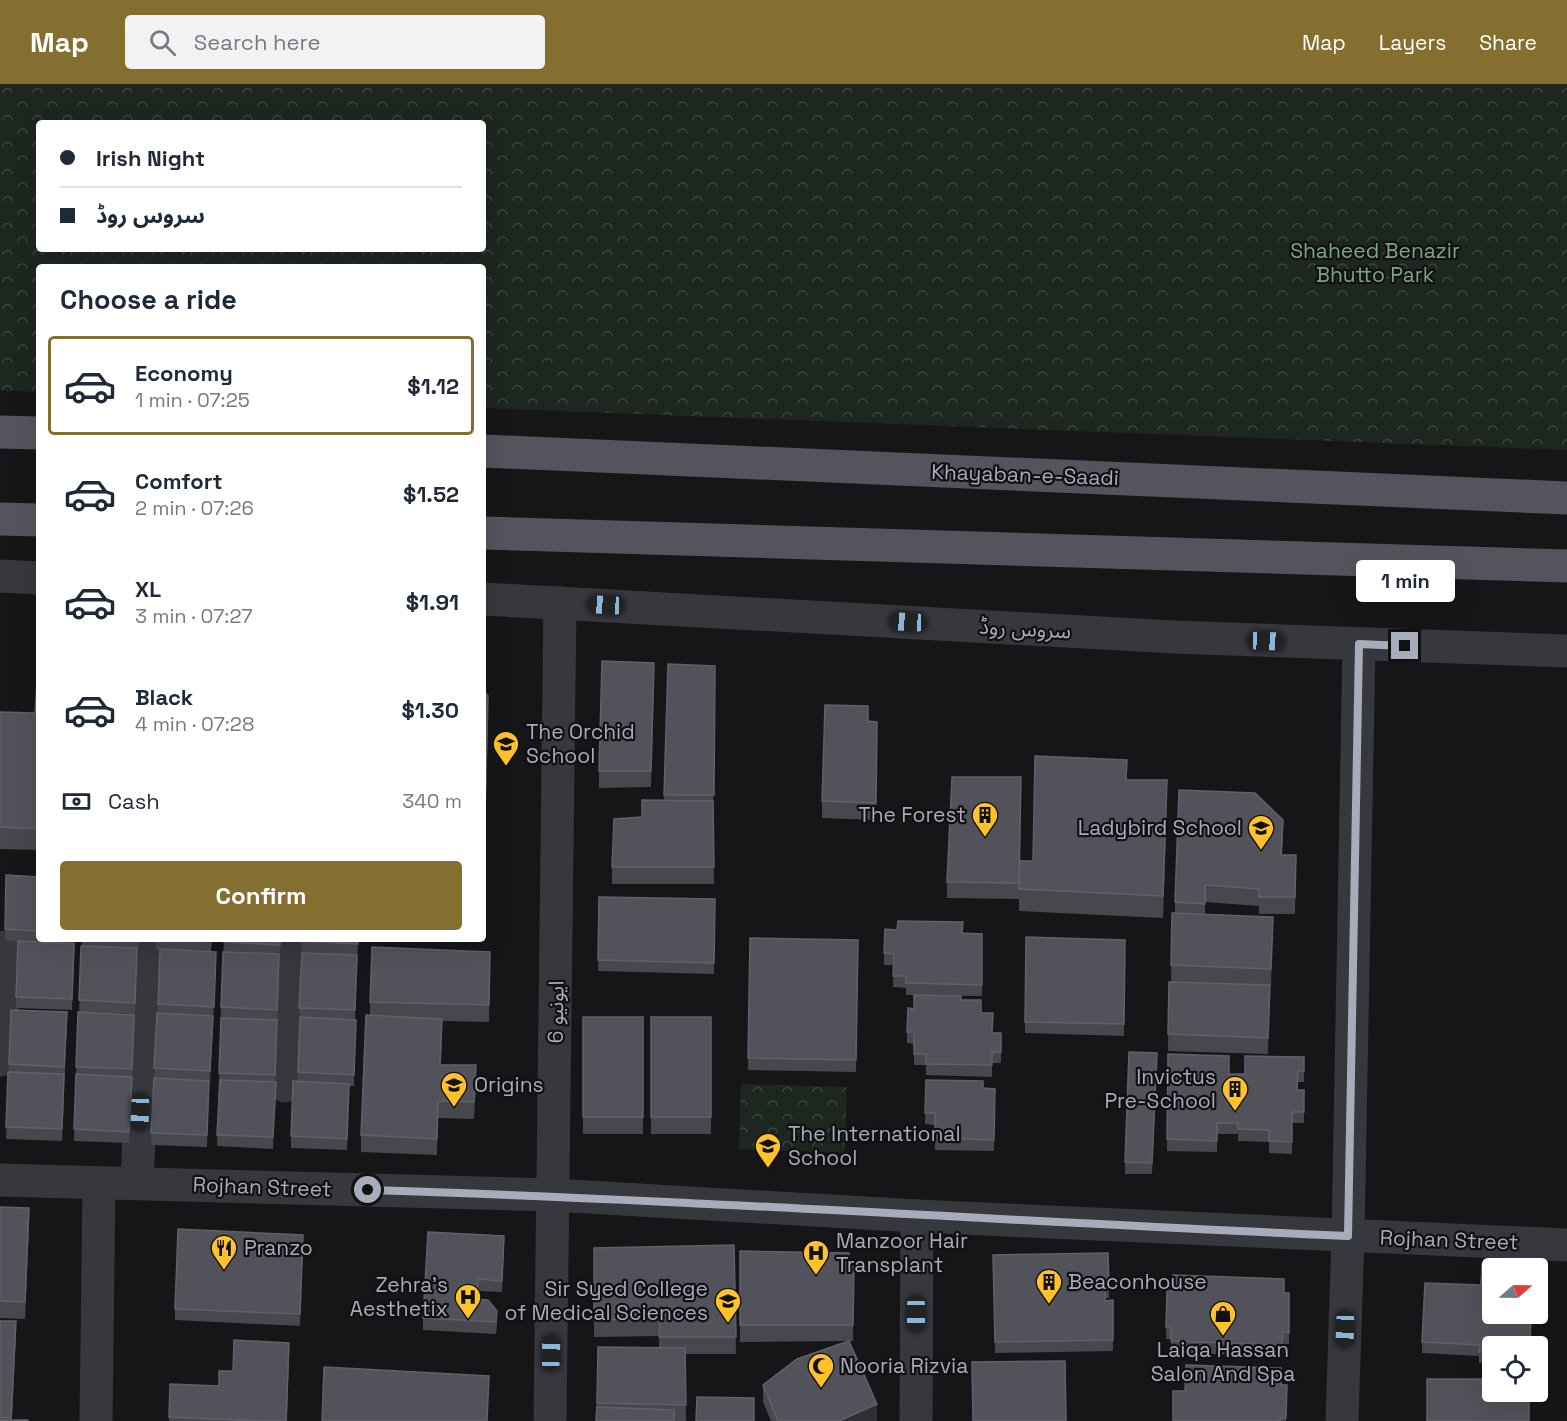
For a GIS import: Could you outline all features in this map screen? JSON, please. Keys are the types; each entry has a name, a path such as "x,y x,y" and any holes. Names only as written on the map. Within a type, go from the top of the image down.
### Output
{"main road":[{"path":"0,432 36,433"},
{"name":"Khayaban-e-Saadi","path":"486,452 1567,498"},
{"path":"0,519 36,520"},
{"path":"486,533 1567,566"}],"street":[{"path":"0,576 36,578"},
{"name":"سروس روڈ","path":"486,599 1163,636 1567,651"},
{"name":"ایونیو 6","path":"550,1421 560,603"},
{"path":"1342,1421 1348,1236 1359,644"},
{"path":"285,1086 290,942"},
{"path":"137,1183 147,946"},
{"path":"0,1060 5,947"},
{"name":"Rojhan Street","path":"0,1180 553,1195 917,1216 1567,1245"},
{"path":"96,1421 99,1183"},
{"path":"916,1421 917,1216"}],"green space":[{"name":"Shaheed Benazir Bhutto Park","path":"0,84 1567,84 1567,450 486,408 486,264 36,264 36,392 0,390"},
{"path":"741,1084 847,1087 845,1153 739,1149"}],"building":[{"path":"602,661 654,663 651,771 599,771"},
{"path":"668,664 715,666 714,795 664,795"},
{"path":"486,694 488,696 486,775"},
{"path":"36,697 36,829 0,827 0,712 35,713"},
{"path":"825,705 868,706 868,721 877,722 876,803 822,801"},
{"path":"1035,756 1127,760 1126,780 1167,780 1163,896 1019,889 1020,861 1033,861"},
{"name":"The Forest","path":"952,777 1021,777 1019,883 947,882"},
{"path":"1179,790 1255,793 1283,820 1281,855 1296,855 1295,897 1259,897 1259,889 1205,885 1205,904 1175,902"},
{"path":"642,800 713,801 714,867 612,867 614,819 642,817"},
{"path":"6,875 36,877 36,931 5,929"},
{"path":"599,897 715,899 714,963 598,960"},
{"path":"1172,913 1273,917 1271,969 1171,965"},
{"path":"898,921 963,922 962,933 982,934 982,985 906,983 906,976 893,976 894,954 884,953 885,929 897,930"},
{"path":"1026,937 1125,940 1124,1024 1025,1022"},
{"path":"750,938 858,940 856,1060 748,1058"},
{"path":"18,941 74,944 72,999 16,997"},
{"path":"224,942 280,942 280,945"},
{"path":"321,942 358,942 358,944"},
{"path":"81,946 137,948 135,1003 79,1000"},
{"path":"372,947 490,952 489,1005 370,1002"},
{"path":"160,949 216,952 214,1007 158,1004"},
{"path":"223,952 279,954 277,1010 221,1007"},
{"path":"302,953 357,955 355,1010 299,1008"},
{"path":"1169,982 1270,985 1268,1038 1168,1034"},
{"path":"914,995 961,996 961,1000 981,1000 981,1013 993,1013 992,1033 1001,1033 1001,1052 992,1052 992,1065 926,1064 926,1054 914,1054 914,1032 907,1032 908,1008 914,1009"},
{"path":"11,1010 67,1012 64,1067 9,1064"},
{"path":"78,1012 134,1015 132,1069 76,1067"},
{"path":"157,1013 213,1016 210,1071 154,1068"},
{"path":"366,1015 442,1019 440,1065 476,1065 474,1102 438,1101 437,1139 361,1135"},
{"path":"300,1017 356,1020 354,1075 298,1072"},
{"path":"583,1017 643,1017 643,1117 583,1117"},
{"path":"651,1017 711,1017 711,1117 651,1117"},
{"path":"221,1018 277,1020 275,1075 219,1073"},
{"path":"1129,1052 1157,1053 1152,1163 1125,1162"},
{"name":"Invictus Pre-School","path":"1168,1054 1229,1056 1229,1074 1245,1074 1245,1056 1304,1057 1304,1071 1298,1071 1297,1090 1304,1090 1304,1112 1292,1112 1292,1142 1269,1141 1269,1130 1238,1129 1238,1123 1217,1123 1217,1141 1167,1139"},
{"path":"8,1072 64,1074 62,1129 6,1127"},
{"path":"76,1074 132,1077 129,1132 74,1129"},
{"path":"154,1078 209,1081 207,1135 151,1133"},
{"path":"220,1080 276,1082 273,1137 217,1135"},
{"path":"926,1080 983,1081 983,1088 995,1089 994,1140 935,1138 935,1113 925,1113"},
{"path":"293,1081 349,1084 347,1139 291,1136"},
{"path":"0,1207 29,1208 25,1302 0,1301"},
{"path":"178,1229 303,1235 300,1314 175,1309"},
{"name":"Zehra's Aesthetix","path":"428,1232 504,1236 502,1281 478,1279 477,1299 488,1300 497,1311 496,1322 423,1318"},
{"path":"734,1245 736,1337 659,1337 660,1319 594,1320 594,1248"},
{"path":"740,1251 849,1253 849,1266 854,1267 853,1325 740,1325"},
{"name":"Beaconhouse","path":"1108,1253 1109,1286 1105,1286 1105,1301 1113,1300 1113,1340 995,1342 993,1255"},
{"path":"1482,1264 1482,1324 1531,1324 1530,1336 1482,1336 1482,1352 1479,1352 1480,1345 1422,1342 1425,1283 1481,1285"},
{"path":"1173,1275 1284,1279 1284,1293 1289,1293 1289,1333 1283,1332 1282,1345 1171,1341 1171,1328 1166,1327 1167,1291 1172,1291"},
{"path":"0,1321 16,1321 11,1418 0,1417"},
{"path":"234,1340 289,1343 286,1421 169,1417 170,1384 219,1386 219,1371 233,1371"},
{"name":"Nooria Rizvia","path":"849,1341 877,1404 839,1421 778,1421 763,1385 797,1359"},
{"path":"598,1347 685,1348 686,1405 597,1403"},
{"path":"1065,1361 1066,1421 973,1421 972,1362"},
{"path":"1186,1365 1281,1368 1281,1385 1287,1385 1286,1418 1280,1418 1280,1421 1173,1421 1173,1391 1185,1391"},
{"path":"324,1367 489,1376 487,1421 322,1421"},
{"path":"1427,1379 1482,1379 1482,1402 1529,1402 1529,1421 1427,1421"},
{"path":"697,1397 754,1398 754,1421 696,1421"},
{"path":"597,1407 674,1410 674,1421 596,1421"},
{"path":"28,1420 28,1421 0,1421"}],"place":[{"name":"The Orchid School","path":"506,767"},
{"name":"The Forest","path":"985,838"},
{"name":"Ladybird School","path":"1261,851"},
{"name":"Origins","path":"454,1108"},
{"name":"Invictus Pre-School","path":"1235,1112"},
{"name":"The International School","path":"768,1169"},
{"name":"Pranzo","path":"224,1271"},
{"name":"Manzoor Hair Transplant","path":"816,1276"},
{"name":"Beaconhouse","path":"1049,1305"},
{"name":"Zehra's Aesthetix","path":"468,1320"},
{"name":"Sir Syed College of Medical Sciences","path":"728,1324"},
{"name":"Laiqa Hassan Salon And Spa","path":"1223,1337"},
{"name":"Nooria Rizvia","path":"821,1389"}],"route":[{"path":"368,1190 553,1195 917,1216 1348,1236 1359,644 1405,646"}]}
